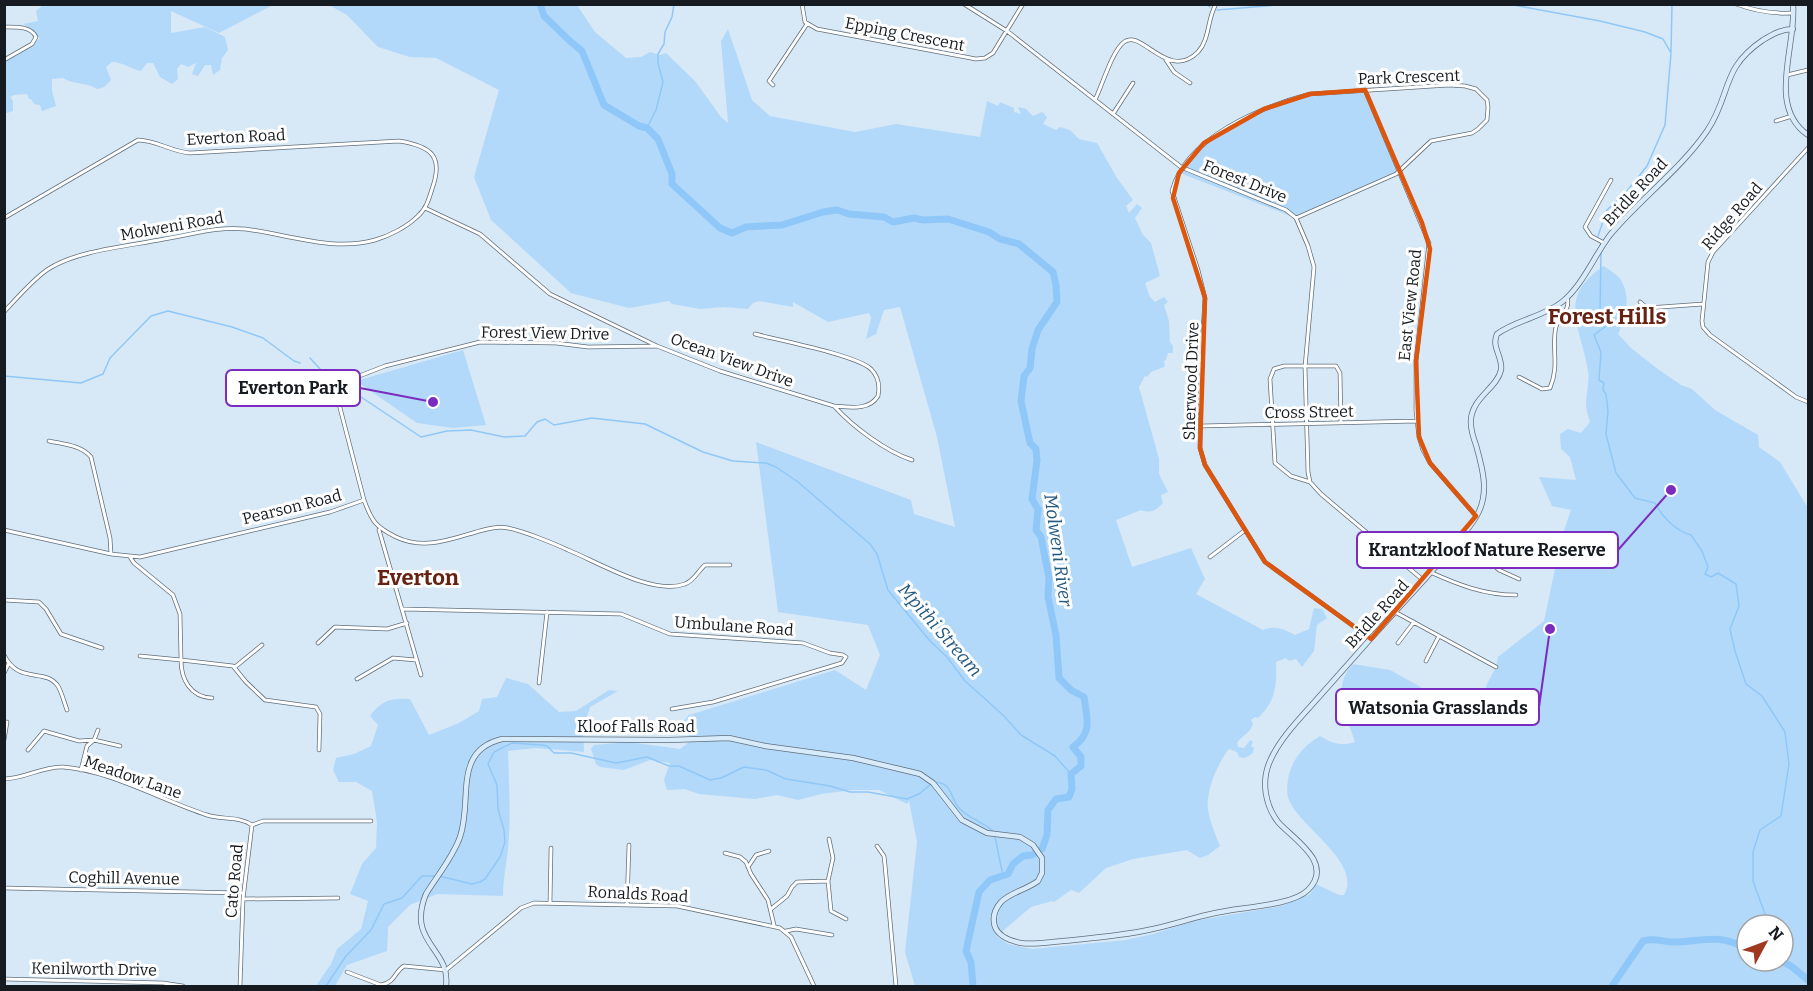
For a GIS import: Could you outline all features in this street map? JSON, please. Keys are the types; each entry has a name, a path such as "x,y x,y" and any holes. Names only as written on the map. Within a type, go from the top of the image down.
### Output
{"main road":[{"path":"1793,4 1794,21 1786,97 1792,116 1800,129 1809,135"},
{"name":"Bridle Road","path":"1025,839 1039,851 1042,868 1038,881 1006,897 995,911 993,920 995,928 1006,938 1020,942 1036,943 1126,934 1216,912 1280,902 1306,892 1315,878 1314,860 1309,850 1274,815 1266,795 1266,773 1270,760 1284,738 1452,548 1476,516 1483,500 1485,484 1471,419 1476,403 1496,379 1501,369 1494,342 1495,336 1498,332 1551,309 1567,298 1604,243 1694,147 1707,130 1716,114 1730,77 1741,58 1759,42 1783,30 1794,21"},
{"path":"1783,30 1793,29"},
{"path":"1783,30 1791,40"},
{"name":"Kloof Falls Road","path":"446,969 427,940 421,922 424,899 457,844 462,829 471,759 478,750 490,743 514,738 659,740 729,738 765,746 853,759 912,772 927,778 938,788 962,820 994,834 1025,839"},
{"path":"446,969 446,987"}],"street":[{"path":"773,84 769,81 807,24 803,17 802,4"},
{"name":"Forest Drive","path":"964,4 1007,31 1182,167 1286,210 1296,218 1314,267 1305,367 1310,482"},
{"name":"Epping Crescent","path":"807,24 817,29 976,59 985,58 993,53 1023,4"},
{"path":"1164,58 1181,61 1194,56 1206,38 1210,18 1216,4"},
{"path":"1736,4 1755,10 1778,13 1794,12"},
{"path":"4,27 25,28 33,31 36,37 32,44 4,60"},
{"path":"1095,100 1120,46 1128,39 1139,42 1164,58 1174,72 1190,83"},
{"path":"1787,75 1809,70"},
{"path":"1113,114 1133,82"},
{"name":"Park Crescent","path":"1182,167 1204,143 1264,109 1310,94 1465,86 1476,89 1486,100 1487,120 1472,134 1431,141 1399,172 1296,218"},
{"name":"East View Road","path":"1365,90 1429,243 1416,361 1419,437 1426,458 1476,516"},
{"path":"1776,121 1792,116"},
{"name":"Everton Road","path":"4,218 138,140 190,153 388,140 412,143 430,152 438,165 436,178 425,208"},
{"name":"Ridge Road","path":"1809,148 1713,252 1708,262 1703,304 1703,327 1710,335 1796,397 1809,402"},
{"name":"Sherwood Drive","path":"1182,167 1172,191 1173,198 1198,270 1205,298 1201,363 1200,448 1205,465 1244,531 1270,567 1371,639"},
{"path":"1604,243 1591,236 1585,228 1611,180"},
{"name":"Molweni Road","path":"4,312 49,268 74,257 203,231 230,228 346,245 376,240 395,232 417,217 425,208"},
{"name":"Ocean View Drive","path":"425,208 480,234 550,294 657,346 720,371 834,406 853,407 873,402 879,391 877,378 873,371 857,362 755,334"},
{"path":"1519,377 1542,389 1550,388 1556,364 1556,329 1568,307 1567,298"},
{"path":"1640,302 1645,308 1703,304"},
{"name":"Forest View Drive","path":"364,500 339,404 343,386 349,380 386,366 480,342 556,343 588,347 657,346"},
{"path":"1341,423 1338,368 1331,364 1305,367 1284,366 1275,369 1272,374 1275,463 1291,476 1310,482 1327,500 1423,580"},
{"path":"834,406 842,415 891,452 912,460"},
{"name":"Cross Street","path":"1201,426 1417,421"},
{"path":"49,441 75,447 91,457 112,545 111,555"},
{"name":"Pearson Road","path":"4,530 111,555 144,557 226,535 330,512 364,500 369,514 379,528 421,675"},
{"path":"379,528 399,538 422,544 491,528 505,527 566,548 635,580 658,585 687,583 705,565 730,565"},
{"path":"1210,557 1244,531"},
{"path":"1452,548 1486,558 1499,570 1519,579"},
{"path":"130,557 134,563 173,595 180,614 182,675 189,687 199,696 212,698"},
{"path":"1430,572 1478,591 1494,595 1516,595"},
{"path":"4,600 39,602 46,609 61,634 102,648"},
{"name":"Umbulane Road","path":"403,609 621,614 670,634 803,643 846,657 842,663 752,691 713,702 672,709"},
{"path":"539,682 547,612"},
{"path":"1395,612 1496,667"},
{"path":"1398,643 1414,622"},
{"path":"318,643 335,627 387,629 407,623"},
{"path":"1426,661 1439,636"},
{"path":"235,668 262,645"},
{"path":"4,655 18,672 51,681 58,687 67,710"},
{"path":"140,656 235,668 265,700 316,707 320,714 319,750"},
{"path":"357,679 393,658 416,660"},
{"path":"4,673 9,663"},
{"path":"4,740 7,722"},
{"path":"81,770 87,746 94,740 98,730"},
{"path":"28,750 37,737 45,731 79,741 94,740 120,746"},
{"name":"Meadow Lane","path":"4,779 61,767 81,770 121,782 210,816 243,820 252,825"},
{"name":"Cato Road","path":"240,987 243,893 252,825 263,821 371,821"},
{"path":"829,839 833,858 828,881 831,911 846,919"},
{"path":"627,904 629,845"},
{"path":"877,846 884,856 896,987"},
{"path":"550,903 551,848"},
{"path":"748,867 756,855 769,851"},
{"path":"725,853 740,856 748,867 764,893 771,909 774,926"},
{"path":"771,909 788,896 797,882 828,881"},
{"name":"Coghill Avenue","path":"4,888 243,893"},
{"path":"243,899 338,898"},
{"name":"Ronalds Road","path":"446,969 527,904 627,904 686,908 774,926 786,931"},
{"path":"814,987 786,931 796,929 832,935"},
{"path":"347,972 381,985 393,980 400,968 404,966 446,969"},
{"name":"Kenilworth Drive","path":"4,979 163,983 183,987"}],"highlighted area":[{"path":"1365,90 1422,223 1430,249 1416,361 1419,437 1430,463 1476,516 1371,639 1265,562 1205,465 1200,448 1205,298 1173,198 1179,173 1204,143 1264,109 1310,94"}],"shaded area":[{"path":"43,5 273,5 219,33 171,11 171,33 205,27 225,37 228,50 222,58 220,70 213,75 211,65 205,65 198,76 192,74 196,63 188,67 181,64 177,69 178,79 172,84 160,77 153,63 147,63 141,71 112,62 106,67 111,80 104,87 97,89 63,78 52,79 56,106 42,111 40,105 34,104 27,94 14,95 10,97 13,101 13,111 7,113 5,112 4,59 40,39 35,32 23,24 38,21 36,11"},
{"path":"329,5 577,5 595,32 626,58 641,57 650,52 660,55 666,53 695,81 728,123 721,41 728,29 752,100 770,116 855,132 896,124 980,137 987,101 998,106 1000,102 1021,114 1018,107 1026,109 1033,116 1042,112 1047,117 1043,124 1056,130 1060,127 1070,130 1079,139 1097,143 1133,200 1126,206 1129,213 1137,204 1142,208 1135,218 1143,235 1151,243 1160,276 1145,283 1150,297 1155,302 1164,297 1168,302 1164,305 1169,321 1170,342 1173,346 1173,353 1168,353 1163,362 1164,367 1145,376 1139,387 1159,459 1159,474 1168,492 1161,495 1163,503 1156,509 1148,512 1141,510 1116,520 1132,567 1191,548 1205,579 1196,594 1263,630 1279,628 1295,635 1309,629 1314,608 1322,609 1327,618 1317,625 1314,651 1302,667 1296,659 1289,661 1286,658 1276,662 1272,699 1258,718 1251,720 1252,727 1237,743 1238,747 1244,748 1250,740 1253,742 1251,746 1254,748 1253,753 1245,758 1239,757 1237,752 1229,749 1217,770 1208,795 1208,810 1220,846 1200,858 1187,850 1133,859 1106,868 1079,893 1071,890 1054,902 1031,907 997,936 1008,944 1032,949 1126,940 1194,921 1281,906 1310,894 1316,884 1339,895 1344,895 1347,882 1344,869 1337,857 1293,808 1288,797 1287,785 1291,768 1301,752 1320,736 1337,744 1355,742 1341,692 1346,673 1353,664 1390,670 1419,686 1443,705 1460,714 1478,719 1487,684 1496,667 1498,657 1544,621 1562,536 1571,510 1552,506 1539,477 1576,480 1570,457 1561,449 1560,434 1568,429 1581,433 1590,422 1586,404 1588,375 1577,327 1576,301 1580,289 1604,266 1621,279 1625,289 1627,302 1625,315 1618,334 1655,367 1681,385 1692,389 1715,410 1758,435 1759,447 1780,462 1808,508 1808,986 915,986 905,952 917,842 909,801 907,804 879,790 852,790 798,800 777,795 755,799 699,794 685,789 667,790 664,780 670,763 650,760 624,770 600,767 596,764 591,749 594,745 628,742 680,749 688,743 689,735 682,723 689,715 835,670 866,690 880,655 868,625 778,612 756,442 911,500 914,514 955,527 937,437 900,307 884,310 876,334 866,339 871,318 869,313 828,322 793,302 793,307 759,301 753,303 748,309 724,307 700,309 672,304 669,301 629,308 571,293 491,220 474,177 499,90 436,58 410,57 378,47 347,15"},
{"path":"1363,90 1398,171 1296,218 1180,173 1200,146 1262,110 1293,99"},
{"path":"463,350 486,425 453,428 417,423 356,381"},
{"path":"506,678 528,684 559,712 576,711 609,690 618,691 590,707 583,729 584,752 536,748 508,751 510,800 503,896 437,894 410,905 388,927 387,951 347,965 335,986 316,986 331,964 337,949 361,929 368,901 350,894 362,864 376,848 377,822 372,791 356,782 339,782 333,770 336,758 354,754 371,746 378,725 370,716 387,701 410,699 429,735 459,723 479,711 482,699 497,697"}],"waterway":[{"name":"Molweni River","path":"540,4 544,16 582,51 604,105 639,126 647,128 658,139 672,174 672,184 720,228 732,233 746,227 782,225 837,210 849,214 884,217 893,222 914,218 948,219 1019,244 1053,272 1057,302 1038,330 1032,349 1030,368 1024,376 1021,401 1030,443 1036,449 1037,460 1032,499 1038,509 1036,530 1041,537 1049,578 1048,597 1056,635 1059,678 1071,690 1084,697 1087,725 1084,736 1073,747 1081,757 1081,766 1071,774 1072,789 1069,797 1056,799 1048,810 1047,835 1042,849 1032,855 1023,856 1013,864 1008,874 990,880 979,892 966,951 971,962 973,986"},
{"path":"647,128 656,110 663,82 658,54 664,44 665,32 672,17 674,4"},
{"path":"1206,4 1210,7"},
{"path":"1217,10 1289,4"},
{"path":"1508,4 1645,32 1663,39 1671,53 1665,125 1647,166 1627,191 1607,210 1598,236"},
{"path":"1671,52 1672,4"},
{"path":"1601,253 1600,310 1607,321 1606,326 1594,335 1601,352 1599,380 1604,383 1603,390 1606,394 1608,411 1606,434 1616,473 1635,498 1655,503 1670,523 1691,535 1702,551 1708,567 1705,574 1711,577 1718,573 1736,584 1739,606 1730,629 1735,651 1746,684 1762,696 1785,732 1789,764 1781,816 1760,830 1753,852 1753,881 1765,913"},
{"name":"Mpithi Stream","path":"4,376 81,383 103,374 110,358 151,316 168,311 232,327 263,338 300,363"},
{"name":"Mpithi Stream","path":"310,358 321,370 339,381"},
{"name":"Mpithi Stream","path":"346,387 421,437 447,431 471,430 504,437 525,436 537,422 545,419 554,425 592,418 645,424 703,452 733,461 766,463 776,467 798,482 870,544 877,554 888,590 930,641 947,657 965,681 1003,715 1021,735 1055,756 1071,774"},
{"path":"439,876 472,884 480,882 485,879 500,857 505,842 504,830 498,809 497,785 488,764 494,752 512,743 542,745 547,746 554,753 571,753 616,763 647,757 669,766 679,766 710,780 721,778 744,767 766,770 786,779 830,786 850,792 868,792 907,799 919,794 931,784"},
{"path":"935,782 948,788 963,812 994,832"},
{"path":"995,837 1002,871"},
{"path":"326,986 346,956 371,930 384,904 402,898 422,876 435,876"},
{"name":"Molweni River","path":"1612,986 1643,941 1676,942 1720,939 1735,943"},
{"name":"Molweni River","path":"1795,969 1808,980"}],"place":[{"name":"Everton Park","path":"433,402"},
{"name":"Krantzkloof Nature Reserve","path":"1671,490"},
{"name":"Watsonia Grasslands","path":"1550,629"}],"district":[{"name":"Forest Hills","path":"1607,316"},
{"name":"Everton","path":"418,577"}]}
